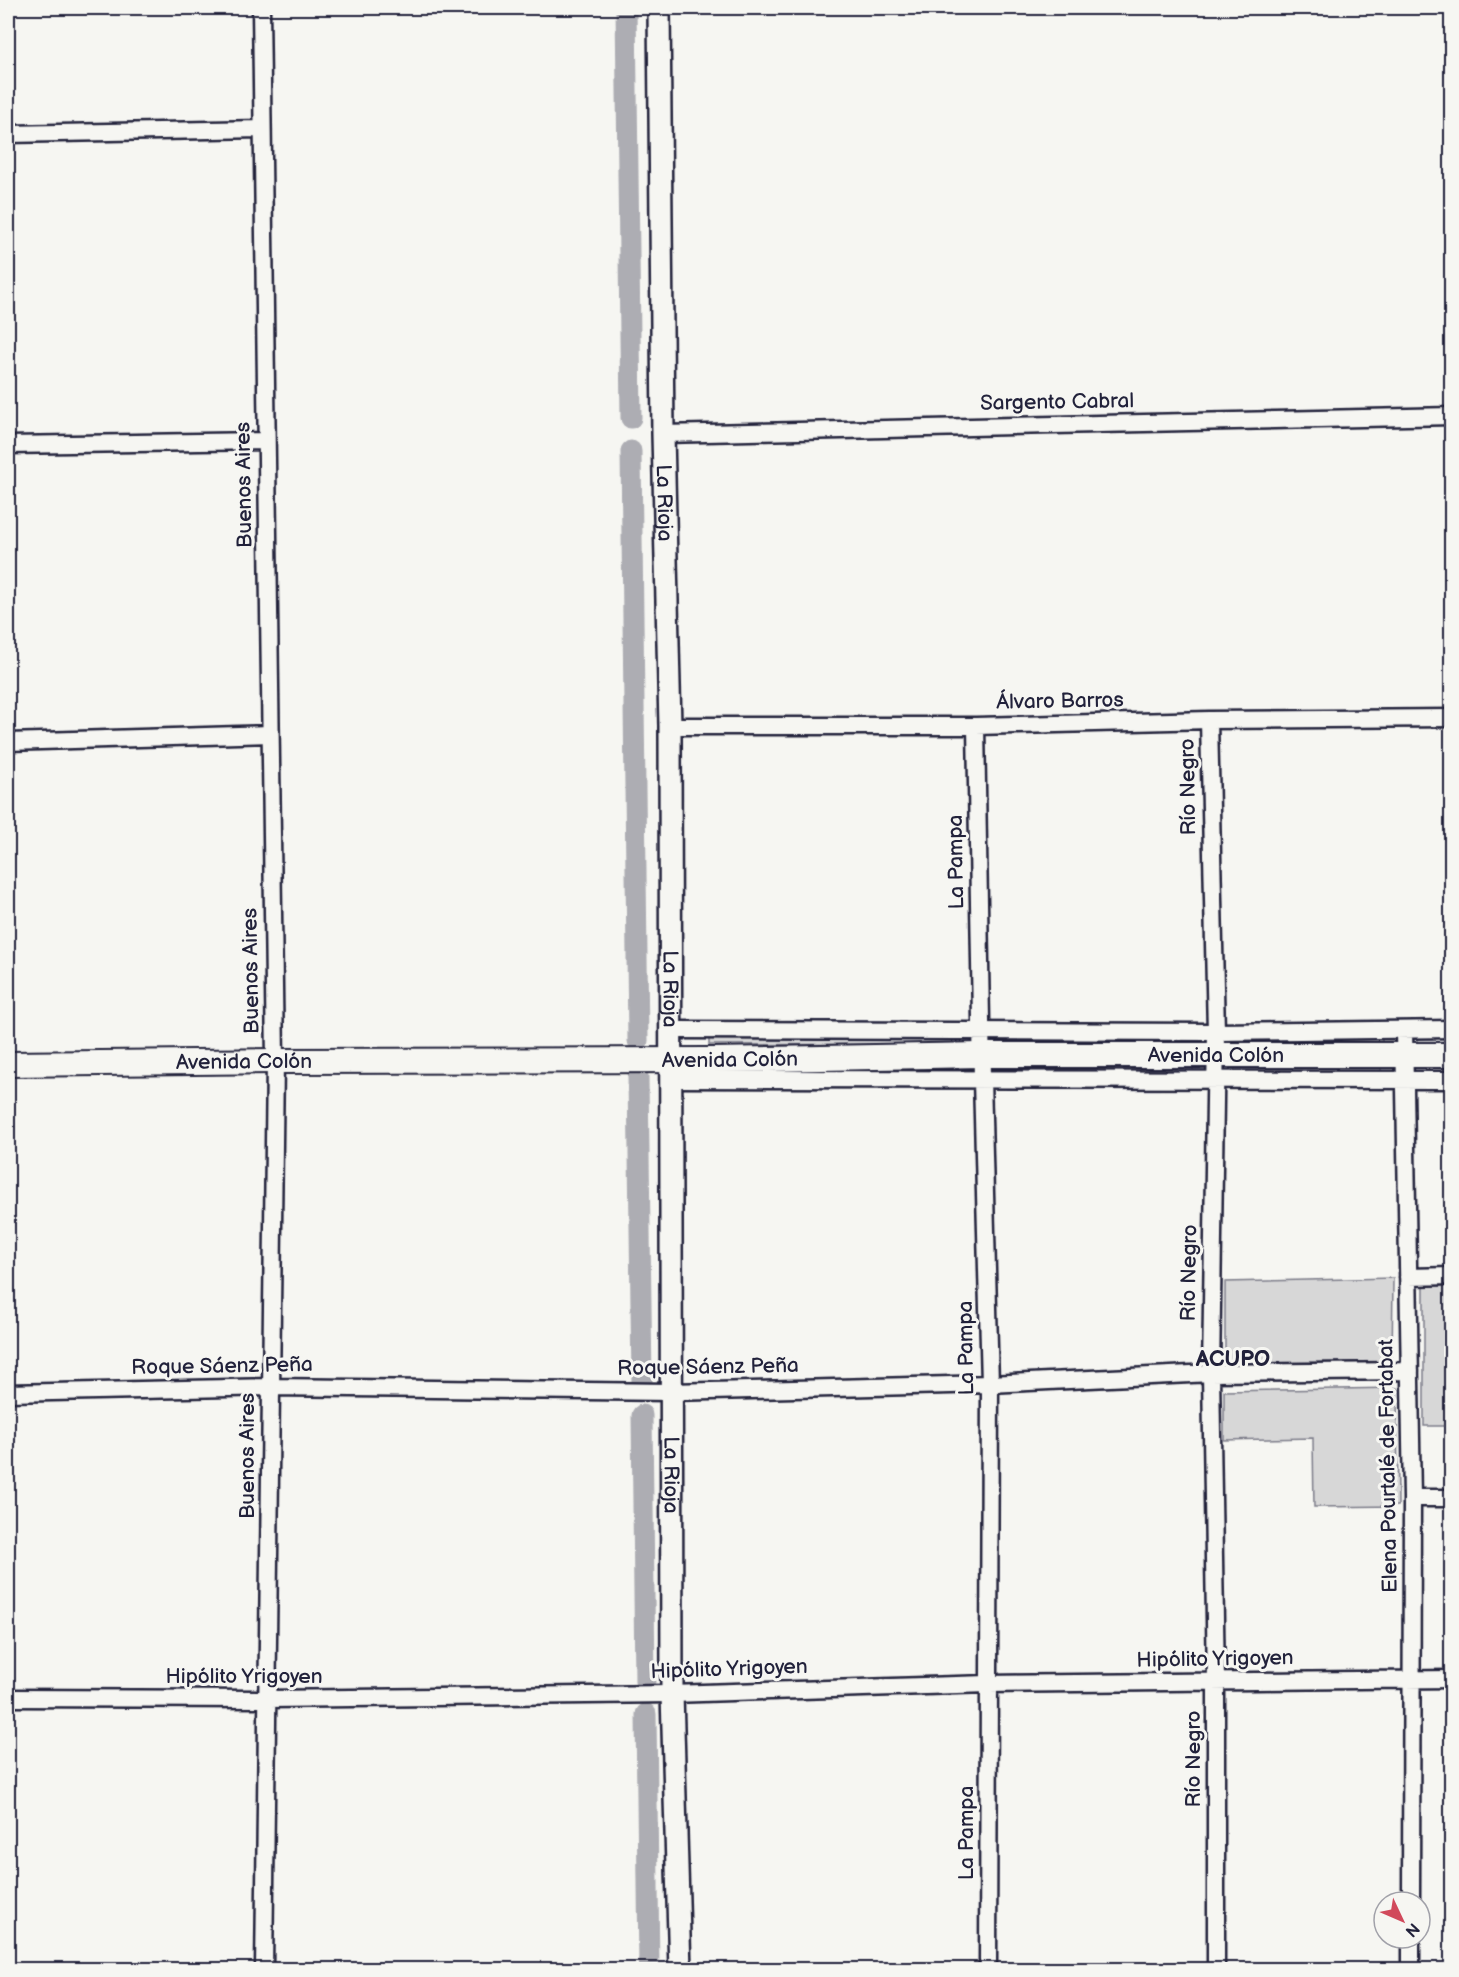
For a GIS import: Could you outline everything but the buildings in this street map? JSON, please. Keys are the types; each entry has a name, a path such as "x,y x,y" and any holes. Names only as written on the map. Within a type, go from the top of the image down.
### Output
{"main road":[{"name":"Avenida Colón","path":"8,1065 275,1061 671,1069 982,1044 1215,1055 1452,1055"}],"street":[{"name":"Buenos Aires","path":"261,8 275,1061 264,1970"},
{"name":"La Rioja","path":"660,8 663,434 670,726 672,1694 680,1970"},
{"path":"8,134 261,129"},
{"name":"Sargento Cabral","path":"663,434 1452,416"},
{"path":"8,445 266,441"},
{"name":"Álvaro Barros","path":"670,726 976,726 1209,720 1452,718"},
{"name":"Río Negro","path":"1209,720 1215,1055 1211,1373 1216,1682 1216,1970"},
{"name":"La Pampa","path":"976,726 990,1384 988,1970"},
{"path":"8,742 270,734"},
{"name":"Avenida Colón","path":"671,1069 982,1079 1215,1055 1404,1030 1452,1029"},
{"name":"Avenida Colón","path":"671,1030 982,1044"},
{"name":"Elena Pourtalé de Fortabat","path":"1404,1030 1412,1498 1411,1890"},
{"name":"Avenida Colón","path":"1215,1055 1404,1080 1452,1080"},
{"path":"1408,1277 1452,1276"},
{"name":"Roque Sáenz Peña","path":"8,1393 270,1387 671,1392 990,1384 1211,1373 1410,1371"},
{"path":"1412,1498 1452,1498"},
{"name":"Hipólito Yrigoyen","path":"8,1698 269,1699 672,1694 988,1684 1452,1680"},
{"path":"1411,1950 1411,1970"}],"shaded area":[{"path":"1417,1036 1451,1036 1451,1042 1417,1042"},
{"path":"957,1038 957,1044 709,1045 709,1039"},
{"path":"997,1039 1194,1039 1194,1044 998,1045"},
{"path":"1235,1039 1382,1039 1382,1045 1236,1045"},
{"path":"956,1066 956,1072 709,1072"},
{"path":"1193,1066 1193,1073 997,1073 997,1067"},
{"path":"1234,1067 1381,1067 1381,1073 1235,1073"},
{"path":"1393,1278 1392,1362 1225,1363 1225,1282"},
{"path":"1424,1285 1451,1286 1451,1426 1424,1426"},
{"path":"1397,1388 1398,1506 1314,1507 1313,1438 1224,1440 1224,1391"}],"waterway":[{"path":"626,8 631,418"},
{"path":"631,451 638,1041"},
{"path":"638,1076 642,1383"},
{"path":"642,1415 645,1682"},
{"path":"646,1714 649,1970"}],"district":[{"name":"ACUPO","path":"1233,1359"}]}
